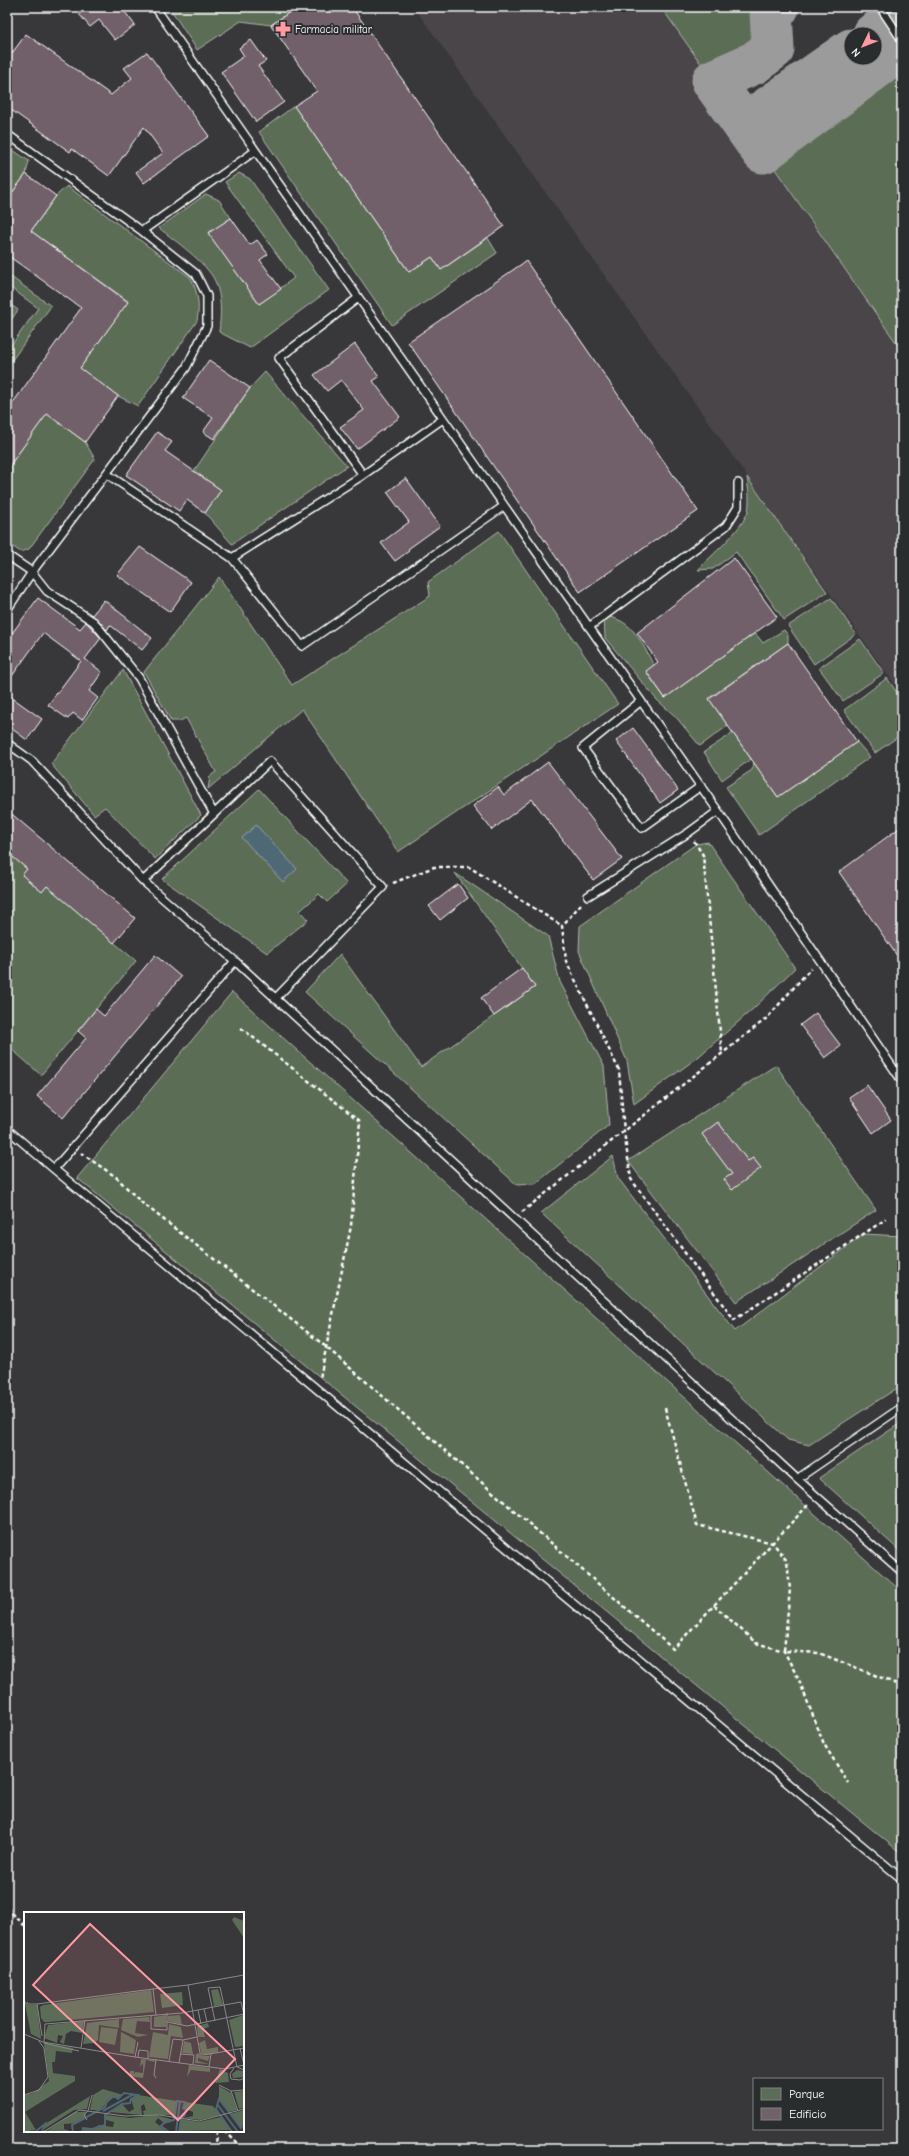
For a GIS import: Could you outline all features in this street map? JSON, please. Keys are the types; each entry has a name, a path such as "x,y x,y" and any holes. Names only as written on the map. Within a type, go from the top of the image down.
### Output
{"lane":[{"path":"155,7 701,786 902,1081"},
{"path":"880,7 902,40"},
{"path":"7,134 142,231 196,274 207,296 207,326 186,368 32,572 7,610"},
{"path":"142,231 255,151"},
{"path":"358,298 279,358 363,475"},
{"path":"232,558 363,475 443,418"},
{"path":"107,474 232,558 302,646 504,506"},
{"path":"589,627 726,526 738,506 738,484"},
{"path":"7,555 32,572 47,591 94,622 139,678 214,814"},
{"path":"641,701 584,748 642,828 701,786"},
{"path":"7,743 32,761 143,881 235,961 796,1479 902,1572"},
{"path":"143,881 270,760 383,887 275,999"},
{"path":"588,896 688,833 718,811"},
{"path":"54,1169 74,1148 235,961"},
{"path":"7,1129 902,1878"},
{"path":"796,1479 902,1407"}],"path":[{"path":"688,833 703,855 722,1053"},
{"path":"383,887 434,867 469,867 562,926"},
{"path":"588,896 562,926 566,961 618,1070 624,1132 631,1179 734,1320 886,1219"},
{"path":"514,1219 767,1018 820,959"},
{"path":"240,1028 360,1121 351,1226 325,1346 318,1390"},
{"path":"74,1148 116,1176 141,1202 325,1346 673,1649 816,1497"},
{"path":"665,1408 697,1525 773,1543 787,1561 790,1589 784,1651 798,1680 824,1744 848,1783"},
{"path":"714,1606 756,1643 784,1651 819,1653 902,1686"},
{"path":"7,1908 24,1925"},
{"path":"216,2149 217,2132"},
{"path":"226,2132 243,2149"}],"shaded area":[{"path":"414,7 661,7 902,351 902,695"}],"green space":[{"path":"169,7 297,7 271,25 241,21 197,50"},
{"path":"661,7 767,7 771,12 773,49 754,63 713,81"},
{"path":"890,57 902,62 902,351 763,152 878,66 883,66 883,62"},
{"path":"294,106 409,272 432,257 441,270 488,238 497,253 392,325 259,132"},
{"path":"7,146 29,161 26,174 12,193 7,189"},
{"path":"239,173 250,179 329,290 250,348 219,332 219,293 211,274 198,259 159,228 206,194 219,200 231,218 209,233 259,304 294,278 225,182"},
{"path":"67,186 191,278 195,289 198,299 197,321 138,406 118,396 98,382 73,378 128,301 31,231 56,196"},
{"path":"7,274 51,306 7,367 7,351 38,308 7,285"},
{"path":"7,302 18,310 7,326"},
{"path":"265,372 347,466 232,544 205,513 221,490 194,471 250,388"},
{"path":"53,405 72,418 65,427 85,442 95,459 29,549 21,552 7,543 7,469"},
{"path":"747,477 827,592 784,620 736,552 713,569 698,570 738,529 747,514 749,500"},
{"path":"499,531 618,704 398,852 302,709 208,789 210,776 216,772 186,718 180,721 171,721 144,672 219,577 292,685 430,596 428,582"},
{"path":"831,598 856,634 814,664 788,626"},
{"path":"604,616 614,618 622,622 629,627 641,641 654,666 646,672 665,698 755,633 763,643 784,630 788,635 788,643 709,698 724,720 770,695 700,746 675,716 657,700 605,638"},
{"path":"860,639 884,673 843,701 819,668"},
{"path":"123,670 201,815 155,859 105,807 94,815 51,764"},
{"path":"887,678 902,700 902,734 875,753 844,710"},
{"path":"733,733 751,759 722,780 704,752"},
{"path":"797,733 806,747 763,776 778,797 857,742 870,757 759,835 726,787 752,770 754,763"},
{"path":"259,789 347,884 327,902 319,894 300,911 308,920 267,953 162,879"},
{"path":"708,842 795,968 754,1008 697,1058 634,1104 627,1061 579,951 580,926 696,844"},
{"path":"7,852 136,961 41,1075 7,1045"},
{"path":"455,873 548,936 560,982 604,1066 609,1125 535,1184 517,1185 305,992 340,954 421,1067 535,987"},
{"path":"232,992 902,1592 902,1854 77,1178"},
{"path":"776,1065 876,1210 736,1302 628,1161"},
{"path":"613,1156 618,1178 735,1331 864,1234 902,1236 902,1385 809,1445 788,1440 541,1213"},
{"path":"902,1422 902,1553 819,1478"}],"water":[{"path":"256,825 297,869 283,882 242,838"}],"building":[{"path":"88,7 121,7 135,25 115,40 99,20 90,27 79,14"},
{"path":"297,7 352,7 504,226 441,270 432,257 409,272 294,106 317,91 271,25"},
{"path":"26,34 111,95 132,78 124,68 147,52 209,136 144,183 136,172 163,153 144,127 109,176 72,149 70,152 7,107 7,60"},
{"path":"251,40 266,61 258,66 284,102 256,122 221,72 244,56 239,48"},
{"path":"26,174 56,196 31,231 128,302 80,368 118,396 85,442 47,414 7,469 7,411 81,308 7,255 7,189 12,193"},
{"path":"231,218 250,245 257,240 268,254 260,260 281,289 259,304 208,233"},
{"path":"526,261 698,511 580,592 408,342"},
{"path":"355,344 379,377 373,381 400,417 357,449 340,427 364,410 341,380 327,391 314,375"},
{"path":"209,360 250,388 214,439 203,432 213,418 183,398"},
{"path":"157,432 172,442 165,451 221,490 205,513 187,500 179,511 126,475"},
{"path":"406,478 440,526 408,549 409,551 395,561 381,543 409,522 387,492"},
{"path":"140,547 191,582 170,612 117,575"},
{"path":"734,558 777,617 665,698 646,671 658,662 637,633"},
{"path":"38,598 80,629 86,622 101,638 85,659 102,672 89,691 98,698 82,720 73,713 68,719 48,705 81,661 43,633 7,683 7,640"},
{"path":"104,600 152,638 142,650 110,625 107,630 92,615"},
{"path":"788,643 857,742 778,797 709,699"},
{"path":"7,694 42,719 27,740 7,725"},
{"path":"633,728 678,790 660,803 616,741"},
{"path":"548,762 622,859 593,880 532,799 492,830 473,806 498,787 504,795"},
{"path":"7,810 135,918 114,943 47,886 42,892 22,875 27,869 7,852"},
{"path":"902,826 902,963 839,872"},
{"path":"458,884 468,898 440,920 429,906"},
{"path":"155,955 181,977 63,1118 37,1096 86,1038 78,1031 96,1009 104,1016"},
{"path":"522,968 535,987 494,1016 481,998"},
{"path":"816,1013 841,1046 825,1058 800,1025"},
{"path":"867,1085 891,1120 873,1133 849,1097"},
{"path":"718,1122 748,1161 753,1158 761,1168 732,1190 724,1179 732,1174 702,1134"}],"taxiway":[{"path":"778,7 771,12 773,49 754,63 713,81 763,152 890,57 902,52"},
{"path":"883,28 902,15"},
{"path":"744,125 843,56"}],"place":[{"name":"Farmacia militar","path":"283,29"}]}
